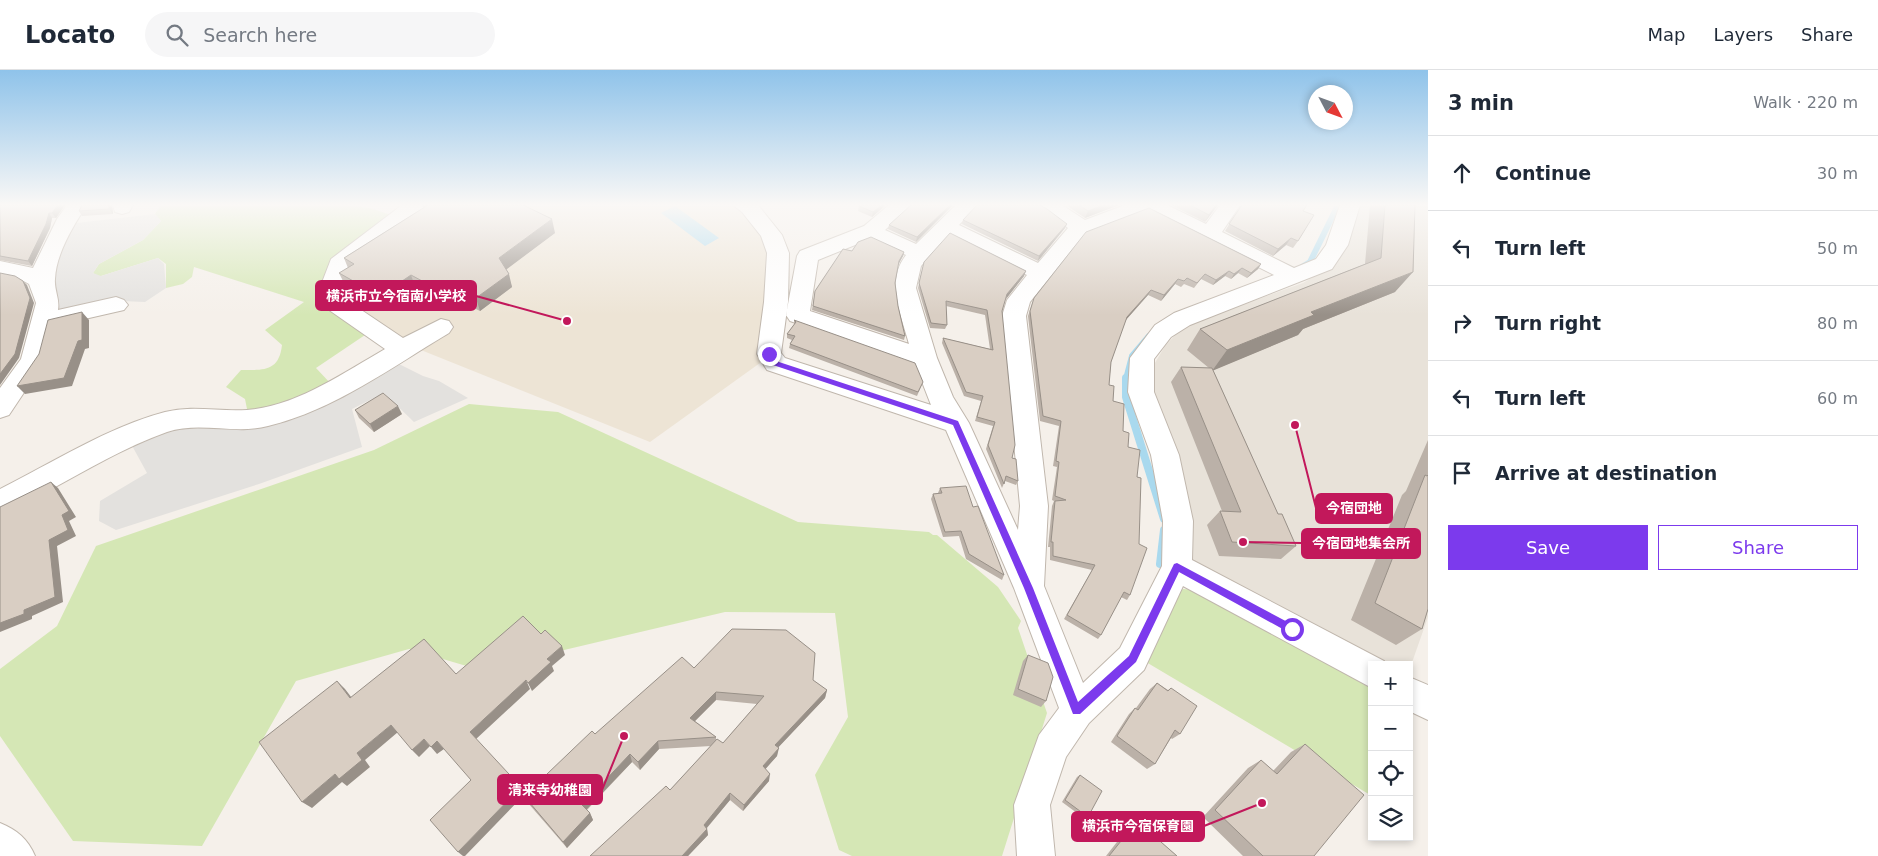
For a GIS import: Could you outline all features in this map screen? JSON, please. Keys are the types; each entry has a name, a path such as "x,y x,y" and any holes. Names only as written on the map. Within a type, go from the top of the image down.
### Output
{"street":[{"path":"43,287 44,267 56,242"},
{"path":"369,242 339,264 327,298 402,349"},
{"path":"774,242 778,253 776,302 769,354 776,364 956,423"},
{"path":"844,242 808,256 798,315 925,358"},
{"path":"894,242 919,253"},
{"path":"930,242 910,265 905,288 925,358 941,400 956,423 1029,588 1077,711"},
{"path":"978,242 1041,273"},
{"path":"1029,588 1034,506 1014,316 1019,300 1067,242"},
{"path":"1223,242 1295,277"},
{"path":"1037,856 1032,805 1052,748 1077,711 1132,659 1177,567 1178,521 1165,455 1141,392 1142,358 1163,331 1182,320 1324,264 1338,242"},
{"path":"0,268 26,273 37,279 43,287 48,302 33,361 0,408"},
{"path":"44,321 116,305"},
{"path":"0,502 129,436 166,422 197,417 253,419 267,417 300,406 337,388 440,327"},
{"path":"1177,567 1368,670"},
{"path":"0,842 16,856"}],"shaded area":[{"path":"62,242 140,242 99,264 93,273 101,276 158,258 164,264 166,288 145,302 122,301 50,313 49,282"},
{"path":"384,242 764,242 771,252 760,363 650,442 401,342 339,300 336,287"},
{"path":"1348,242 1428,242 1428,617 1413,661 1377,661 1191,562 1151,394 1149,373 1165,346 1177,333 1194,322 1303,283 1330,267 1347,247"},
{"path":"393,361 423,376 439,381 468,398 414,422 384,393 352,409 362,447 259,484 116,530 99,521 100,501 147,473 130,442 188,424 232,425"}],"green space":[{"path":"140,242 356,242 346,247 331,260 315,299 365,335 316,368 332,385 294,404 248,414 245,399 226,387 241,370 263,369 274,365 282,345 265,330 304,302 194,267 192,277 183,284 166,288 166,264 158,258 96,276 93,273 99,264"},
{"path":"469,404 558,412 798,522 929,532 937,535 998,587 1021,621 1018,628 1047,713 1002,856 852,856 839,850 815,775 848,717 835,613 725,612 480,670 409,649 296,681 202,846 73,841 0,736 0,669 57,626 96,546 374,450"},
{"path":"1183,589 1197,590 1368,687 1368,794 1146,662 1176,592"}],"water":[{"path":"699,242 713,242 705,246"}],"building":[{"path":"0,242 37,242 28,261 0,256"},
{"path":"370,242 521,242 499,258 509,274 476,298 462,290 452,297 411,275 380,296 339,273 354,264 344,258"},
{"path":"858,242 881,242 904,252 899,261 895,283 905,336 813,306 815,291 843,249 852,251"},
{"path":"942,242 967,242 1026,271 1007,294 1002,311 1015,445 1012,458 1016,459 1018,481 1006,476 1004,484 988,445 995,422 977,417 983,396 966,392 943,338 993,350 987,310 946,301 947,325 931,323 919,283 924,262"},
{"path":"1009,242 1052,242 1039,256"},
{"path":"1078,242 1216,242 1261,264 1251,273 1242,268 1234,274 1229,271 1216,280 1205,274 1197,283 1187,278 1184,281 1178,279 1164,295 1151,290 1127,317 1111,362 1109,385 1114,386 1113,401 1124,404 1123,431 1129,433 1128,447 1140,450 1137,477 1141,478 1139,544 1147,548 1130,595 1124,592 1101,635 1067,615 1095,565 1053,556 1053,542 1051,542 1055,501 1066,500 1055,496 1059,462 1056,461 1061,421 1043,416 1030,311 1034,298"},
{"path":"1264,242 1287,242 1278,249"},
{"path":"1382,242 1414,242 1413,272 1311,312 1314,315 1227,350 1200,329 1381,258"},
{"path":"0,273 15,276 23,281 30,298 15,354 0,374"},
{"path":"82,312 82,340 78,341 64,378 17,386 39,354 48,320"},
{"path":"794,320 915,363 923,382 918,392 790,344 795,336 787,334 796,322"},
{"path":"1181,367 1212,368 1278,514 1282,514 1296,546 1232,542 1220,511 1241,512"},
{"path":"383,393 398,406 370,424 355,410"},
{"path":"1425,475 1428,475 1428,609 1422,629 1375,603"},
{"path":"51,482 69,511 62,515 68,530 49,540 55,597 24,610 24,614 0,623 0,507"},
{"path":"966,486 973,507 978,506 1004,575 969,554 961,531 945,532 933,494 942,493 940,488"},
{"path":"523,616 541,634 545,630 562,646 547,659 551,662 528,683 526,680 470,732 521,787 458,852 430,820 471,780 437,741 431,747 424,739 412,750 391,725 357,753 362,760 339,779 335,774 302,802 259,742 337,681 350,698 424,639 456,674"},
{"path":"732,629 786,630 815,653 813,680 827,690 775,745 779,748 763,766 770,774 744,805 730,793 704,825 707,829 682,856 590,856 666,786 670,790 717,739 723,743 764,696 716,692 690,718 716,737 658,741 638,762 630,754 582,805 590,813 563,842 524,796 592,731 595,734 682,657 694,668"},
{"path":"1028,655 1048,663 1053,677 1046,701 1018,689"},
{"path":"1157,683 1168,691 1171,688 1197,706 1180,734 1175,730 1155,764 1117,736 1135,708 1138,710"},
{"path":"1305,744 1364,795 1314,856 1263,856 1215,810 1261,760 1277,774"},
{"path":"1080,775 1102,791 1088,817 1065,800"},
{"path":"1137,821 1177,856 1109,856"}],"waterway":[{"path":"1302,267 1310,262 1320,242"},
{"path":"1126,379 1132,356 1149,336"},
{"path":"1126,379 1126,397 1164,519"},
{"path":"1160,564 1164,530"}],"place":[{"name":"横浜市立今宿南小学校","path":"567,321"},
{"name":"今宿団地","path":"1295,425"},
{"name":"今宿団地集会所","path":"1243,542"},
{"name":"清来寺幼稚園","path":"624,736"},
{"name":"横浜市今宿保育園","path":"1262,803"}],"route":[{"path":"769,354 776,364 956,423 1029,588 1077,711 1132,659 1177,567 1292,629"}]}
